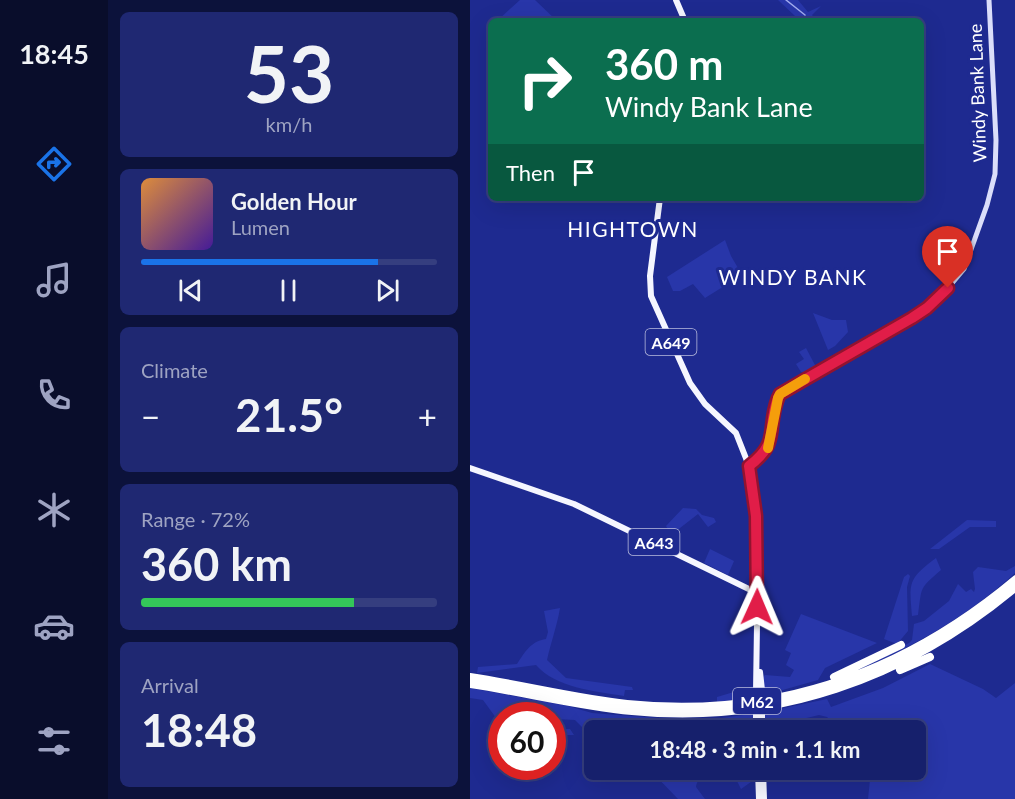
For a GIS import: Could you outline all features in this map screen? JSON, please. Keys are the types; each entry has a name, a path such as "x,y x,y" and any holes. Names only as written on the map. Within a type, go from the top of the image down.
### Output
{"highway":[{"name":"M62","path":"470,677 595,700 668,707 734,704 783,696 847,678 904,654 947,631 1016,579"},
{"name":"M62","path":"470,684 633,712 704,712 764,707 825,693 884,671 926,650 976,619 1016,587"},
{"path":"783,696 847,672 900,645"},
{"path":"825,693 845,690 930,657"}],"main road":[{"path":"677,0 684,18"},
{"name":"Windy Bank Lane","path":"749,466 762,456 769,444 776,402 780,394 927,308 964,269 987,205 995,174 996,140 989,0"},
{"name":"A649","path":"660,201 650,276 651,296 690,383 705,404 736,433 749,466 756,516 759,720"},
{"name":"A643","path":"470,468 574,504 757,593"},
{"path":"758,780 758,799"},
{"path":"763,780 764,799"}],"shaded area":[{"path":"520,0 535,0 554,18 500,18"},
{"path":"778,0 798,0 808,12 821,6 812,15 814,18 796,18"},
{"path":"725,240 742,275 705,298 693,284 680,291 673,291 667,277"},
{"path":"944,285 948,288 938,298 811,376 810,373 801,372 796,364 804,359 799,352 806,348 816,367 911,311"},
{"path":"813,313 832,320 846,320 848,332 828,350"},
{"path":"683,508 696,509 702,515 714,518 716,522 708,527 698,514 671,535 666,526"},
{"path":"967,520 996,521 996,527 970,527 939,549 930,549"},
{"path":"710,549 734,561 728,575 704,563"},
{"path":"936,558 941,570 925,585 921,593 918,615 912,616 912,582 920,571"},
{"path":"1015,566 1015,573 960,616 921,640 858,670 909,643 912,640 914,624 924,621 949,601 958,584 966,592 971,589 974,592 973,572 978,567 1006,571"},
{"path":"908,574 910,576 907,587 908,631 897,644 884,639 904,577"},
{"path":"560,608 547,660 566,678 632,687 633,690 625,690 624,696 576,687 554,679 536,665 477,673 478,667 517,664 532,645 546,639 548,632 544,611"},
{"path":"801,614 877,643 825,668 818,680 765,695 717,702 717,697 754,686 765,675 790,677 794,670 786,665 791,653 785,650"},
{"path":"930,664 983,689 996,698 1015,683 1015,799 868,799 870,780 926,780 926,720 830,720 819,715 798,720 584,720 584,729 575,720 566,720 566,706 592,713 671,719 714,719 765,712 827,699 831,707 883,688"},
{"path":"470,688 546,702 488,702 488,707 483,700 470,698"},
{"path":"566,729 570,729 574,735 566,735"},
{"path":"660,780 698,780 696,787 705,799 678,799"},
{"path":"736,780 754,780 741,789"}],"waterway":[{"path":"786,0 805,15"}],"slow traffic":[{"path":"768,448 776,402 780,394 805,379"}],"district":[{"name":"HIGHTOWN","path":"633,228"},
{"name":"WINDY BANK","path":"793,276"}],"route":[{"path":"757,607 756,516 749,466 766,451 776,402 780,394 912,318 927,308 948,288"}]}
